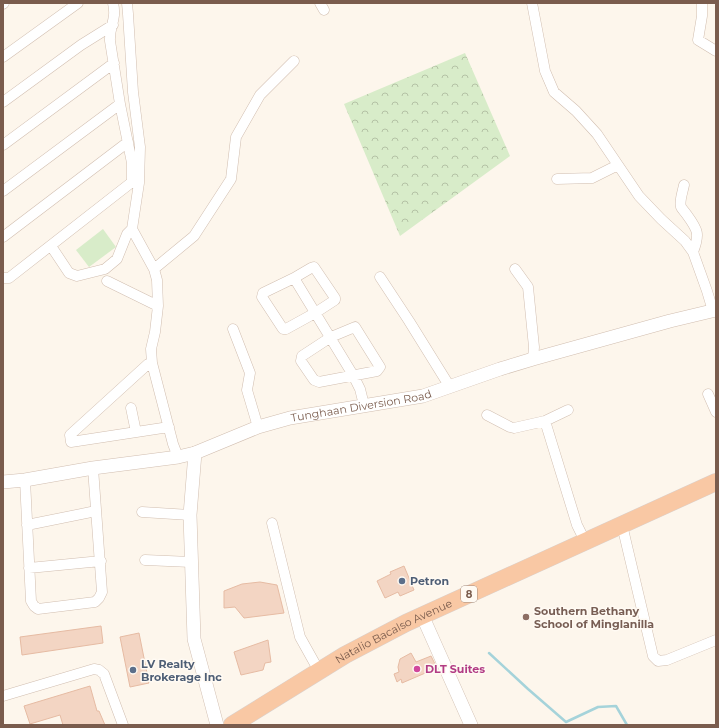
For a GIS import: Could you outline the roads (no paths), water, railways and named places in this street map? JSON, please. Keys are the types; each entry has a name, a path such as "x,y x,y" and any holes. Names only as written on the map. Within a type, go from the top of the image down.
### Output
{"highway":[{"name":"Natalio Bacalso Avenue","path":"232,725 345,655 422,615 716,482"}],"street":[{"path":"3,57 78,3"},
{"path":"3,278 8,278 51,246 132,182 132,163 120,104 110,33 115,16 113,3"},
{"path":"51,246 69,273 77,276 105,269 117,259 127,234 132,229 139,183 140,147 133,92 127,3"},
{"path":"532,3 545,71 554,92 597,134 640,196 661,219 685,241 693,252 714,311"},
{"path":"702,3 702,16 698,40 716,51"},
{"path":"3,102 81,45 113,25"},
{"path":"154,269 194,236 231,179 236,137 260,95 294,61"},
{"path":"3,145 114,64"},
{"path":"3,191 120,104"},
{"path":"3,237 128,142"},
{"path":"557,179 592,178 618,165"},
{"path":"684,185 680,201 681,207 696,226 697,233 697,241 693,252"},
{"path":"132,229 154,269 157,280 158,306 155,332 151,349 152,363 173,444 178,457"},
{"path":"314,267 336,298 334,301 315,313 286,329 282,329 262,297 263,293 314,267"},
{"path":"515,269 528,287 534,347 533,359"},
{"path":"380,277 450,387"},
{"path":"294,278 353,375 360,389 364,405"},
{"path":"107,281 158,306"},
{"name":"Tunghaan Diversion Road","path":"3,482 25,480 92,468 178,457 195,453 258,426 290,418 423,396 533,359 670,321 714,311"},
{"path":"355,327 380,367 377,371 317,381 314,380 301,361 302,356 331,337 355,327"},
{"path":"234,329 250,373 247,390 258,426"},
{"path":"152,363 148,364 70,435 71,442 169,427"},
{"path":"708,394 716,412"},
{"path":"131,408 136,432"},
{"path":"487,415 512,428 545,421 568,410"},
{"path":"545,421 577,525 586,541"},
{"path":"195,453 190,515 194,639 216,725"},
{"path":"25,480 31,601 38,609 94,602 99,598 102,592 101,562 92,468"},
{"path":"27,525 96,511"},
{"path":"142,512 190,515"},
{"path":"272,523 300,636 319,671"},
{"path":"622,524 653,656 658,662 667,660 716,640"},
{"path":"145,560 191,562"},
{"path":"30,568 101,562"},
{"path":"422,615 471,725"},
{"path":"3,696 94,669 100,670 104,674 123,725"}],"waterway":[{"path":"489,653 566,722 598,707 616,706 627,725"}],"place":[{"name":"Petron","path":"402,581"},
{"name":"Southern Bethany School of Minglanilla","path":"526,617"},
{"name":"DLT Suites","path":"417,669"},
{"name":"LV Realty Brokerage Inc","path":"133,670"}]}
